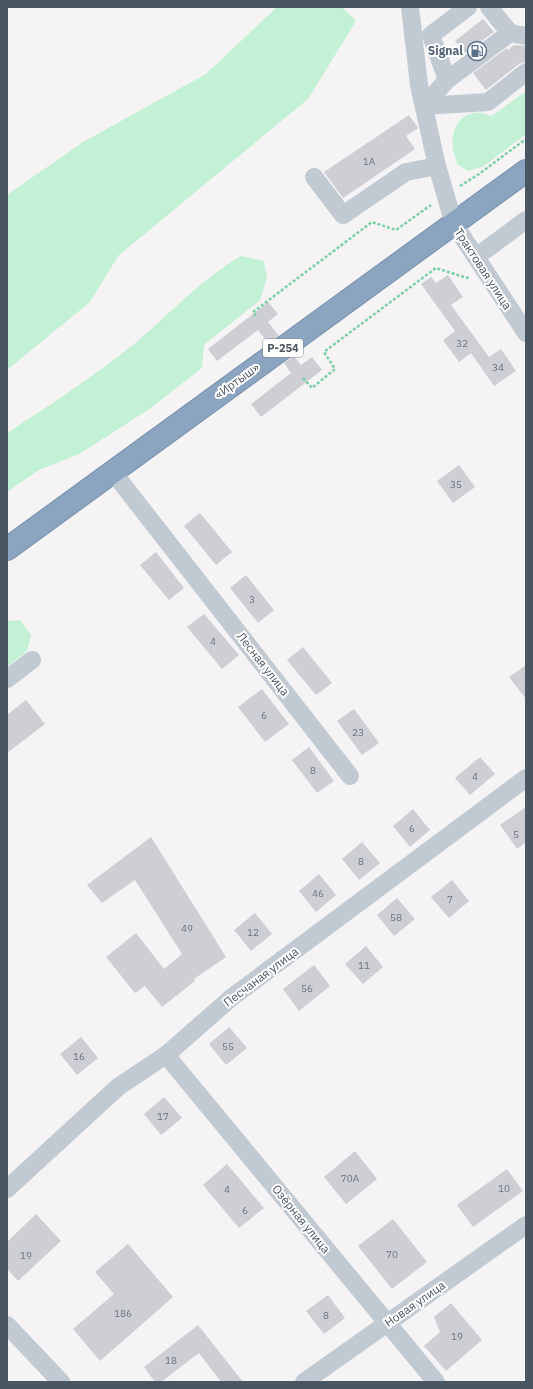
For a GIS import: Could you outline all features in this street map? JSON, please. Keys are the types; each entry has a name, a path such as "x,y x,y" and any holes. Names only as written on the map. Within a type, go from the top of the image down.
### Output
{"highway":[{"name":"«Иртыш»","path":"7,550 526,171"}],"street":[{"name":"Трактовая улица","path":"410,7 418,78 437,166 454,224 526,333"},
{"path":"447,80 431,34 468,7"},
{"path":"424,106 447,80 518,34 489,7"},
{"path":"424,106 488,102 526,72"},
{"path":"314,177 343,215 406,172 437,166"},
{"path":"479,262 526,220"},
{"name":"Лесная улица","path":"113,472 350,776"},
{"path":"7,679 32,660"},
{"name":"Песчаная улица","path":"7,1189 118,1087 166,1055 230,998 526,778"},
{"name":"Озёрная улица","path":"166,1055 436,1382"},
{"name":"Новая улица","path":"304,1382 526,1225"},
{"path":"7,1325 61,1382"}],"path":[{"path":"256,316 252,312 372,222 396,230 445,195 479,174 526,139"},
{"path":"303,378 312,388 335,369 324,352 436,268 467,278 479,262"}],"green space":[{"path":"277,7 342,7 356,21 308,99 118,256 90,302 7,370 7,195 83,142 206,74"},
{"path":"526,91 526,134 484,166 468,171 457,164 452,142 455,130 462,119 466,115 472,113 481,113 492,116"},
{"path":"241,256 264,261 267,278 260,300 204,345 202,368 148,410 79,454 39,470 7,492 7,433 119,356 212,275"},
{"path":"20,620 31,635 27,651 7,667 7,621"}],"building":[{"path":"483,19 494,32 465,53 455,41"},
{"path":"514,45 526,46 526,61 519,64 486,90 473,73 507,48 508,50"},
{"path":"409,115 418,128 406,136 415,149 343,198 324,172"},
{"path":"448,275 463,297 451,305 489,357 501,349 516,371 494,386 471,353 459,362 443,340 455,331 421,284 431,277 436,283"},
{"path":"268,302 278,314 268,322 279,336 268,343 258,330 217,361 208,349"},
{"path":"294,356 301,365 312,357 322,370 261,417 251,404 291,373 284,363"},
{"path":"459,465 475,487 453,503 437,481"},
{"path":"200,513 232,552 216,565 184,526"},
{"path":"156,552 184,588 169,600 140,565"},
{"path":"246,575 274,610 258,623 230,588"},
{"path":"204,614 239,655 222,669 187,627"},
{"path":"303,647 332,683 316,695 287,660"},
{"path":"526,665 526,699 509,677"},
{"path":"262,689 289,724 265,742 238,707"},
{"path":"26,700 45,724 7,753 7,715"},
{"path":"354,709 379,743 362,755 337,721"},
{"path":"309,747 334,781 317,793 292,760"},
{"path":"480,757 495,774 470,795 455,778"},
{"path":"526,807 526,842 517,849 500,825"},
{"path":"413,809 430,830 410,847 393,826"},
{"path":"151,837 226,957 194,979 195,981 162,1007 145,986 135,993 106,957 136,933 164,969 182,954 135,880 102,903 87,885"},
{"path":"362,842 380,863 359,880 342,859"},
{"path":"319,874 336,895 316,912 299,891"},
{"path":"452,880 469,901 449,918 431,897"},
{"path":"397,898 415,919 394,936 377,915"},
{"path":"255,913 272,934 251,951 234,930"},
{"path":"366,946 383,967 363,984 345,964"},
{"path":"314,965 330,986 299,1011 283,989"},
{"path":"229,1027 247,1048 226,1065 209,1044"},
{"path":"81,1037 98,1058 77,1075 60,1054"},
{"path":"164,1097 182,1118 161,1135 144,1114"},
{"path":"355,1151 377,1179 346,1204 324,1177"},
{"path":"227,1164 264,1208 239,1228 203,1185"},
{"path":"507,1169 523,1191 473,1227 457,1205"},
{"path":"36,1214 61,1241 18,1281 7,1269 7,1242"},
{"path":"393,1219 427,1262 392,1289 358,1246"},
{"path":"128,1244 173,1297 100,1361 73,1329 114,1294 95,1272"},
{"path":"328,1295 345,1318 324,1334 306,1311"},
{"path":"451,1303 482,1340 446,1371 424,1346 440,1332 434,1317"},
{"path":"198,1325 243,1382 221,1382 199,1353 161,1382 155,1382 144,1367"}],"place":[{"name":"Signal","path":"477,51"}]}
